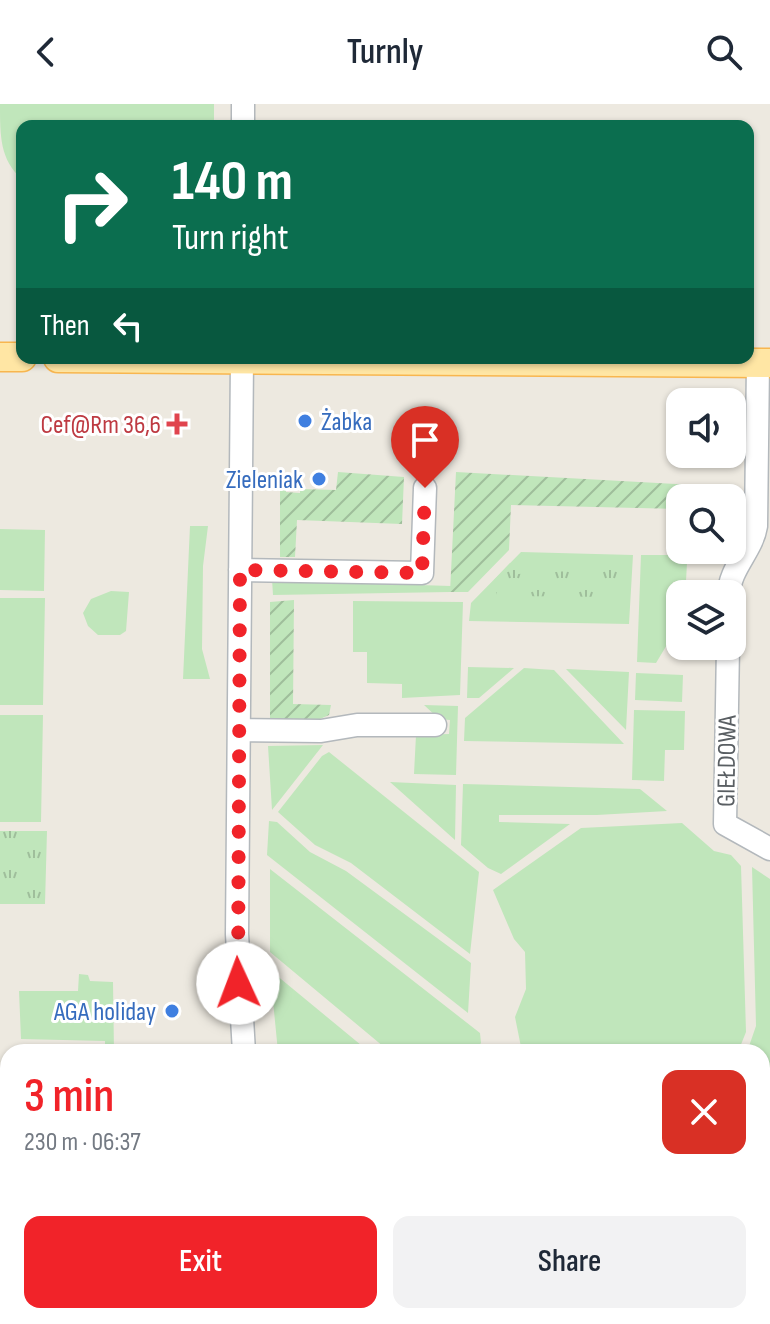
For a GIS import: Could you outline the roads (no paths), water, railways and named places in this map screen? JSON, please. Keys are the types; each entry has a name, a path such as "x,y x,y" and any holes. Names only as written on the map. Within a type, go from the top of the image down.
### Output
{"street":[{"path":"730,580 753,540 756,526 764,363"},
{"path":"242,364 237,934 244,1044"},
{"path":"240,570 422,573 425,488"},
{"name":"GIEŁDOWA","path":"728,660 725,824 770,849"},
{"path":"239,730 321,731 357,725 435,725"}],"place":[{"name":"Żabka","path":"305,421"},
{"name":"Cef@Rm 36,6","path":"177,424"},
{"name":"Zieleniak","path":"319,479"},
{"name":"AGA holiday","path":"172,1011"}]}
